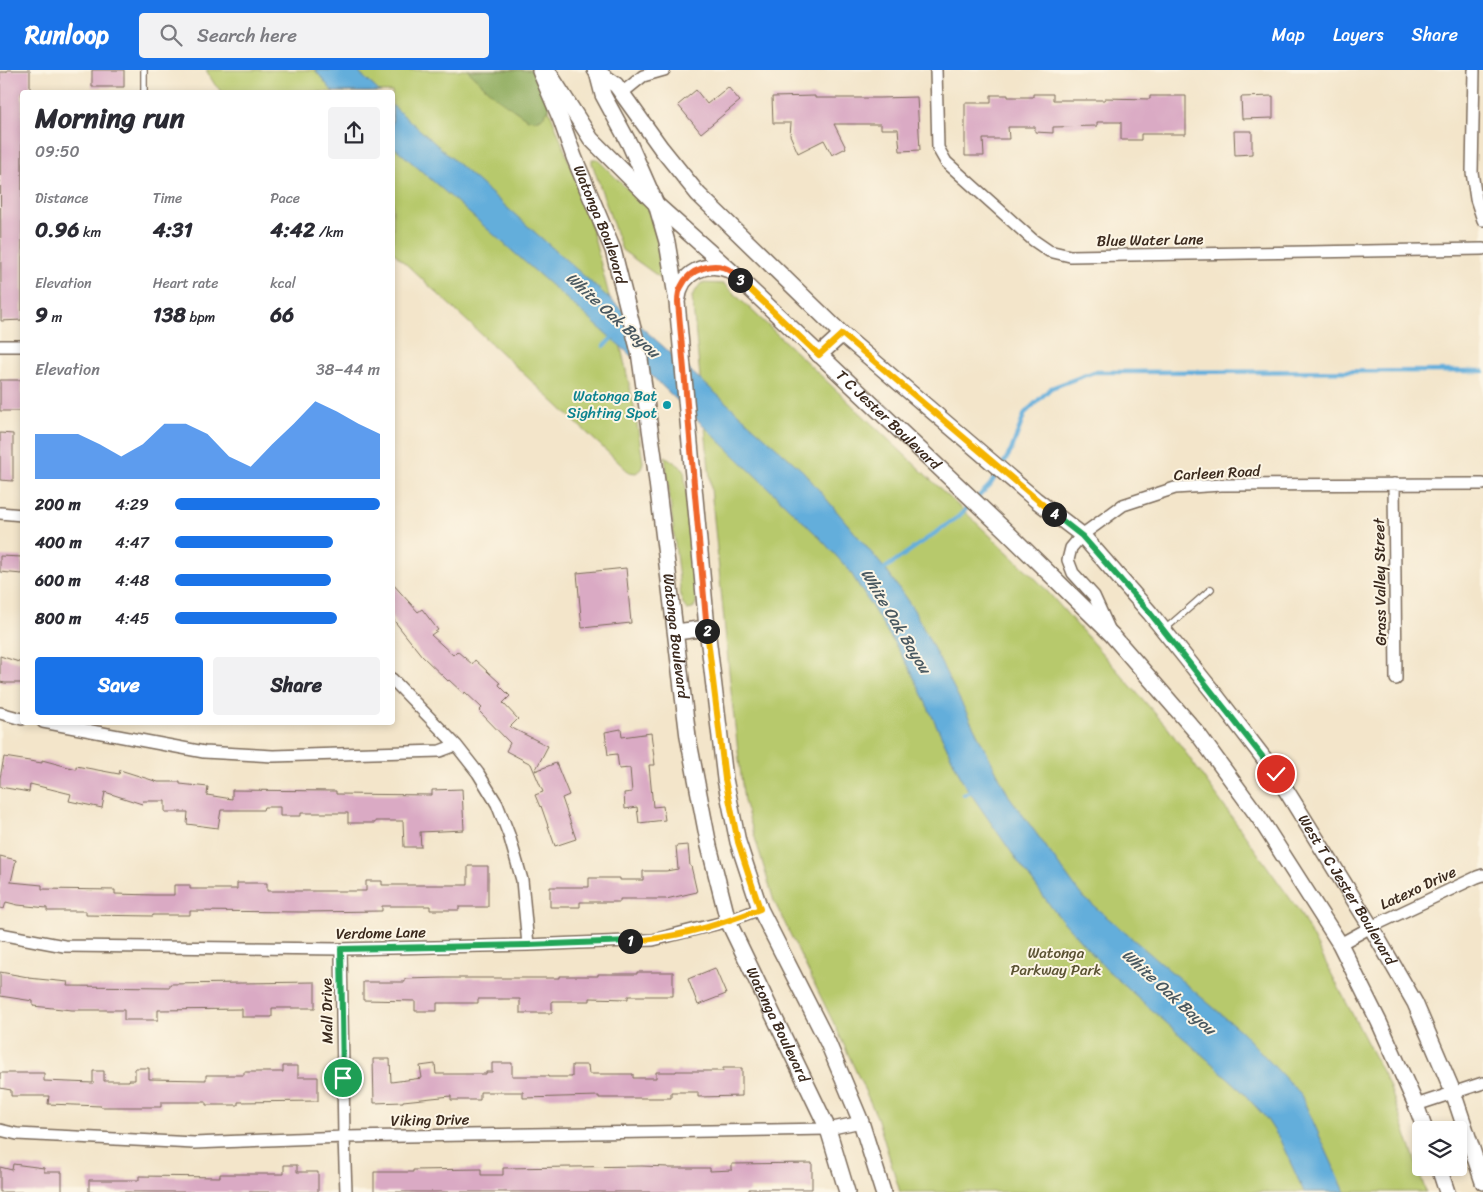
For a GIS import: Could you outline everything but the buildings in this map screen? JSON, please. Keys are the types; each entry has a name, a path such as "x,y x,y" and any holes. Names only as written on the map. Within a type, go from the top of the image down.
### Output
{"main road":[{"name":"Watonga Boulevard","path":"539,70 613,250 639,352 654,457 688,737 709,846 728,921 828,1129 847,1192"},
{"name":"T C Jester Boulevard","path":"547,70 591,140 656,204 731,271 1005,530 1112,635"},
{"name":"Watonga Boulevard","path":"596,71 603,95 630,145 656,204 667,242 678,302 707,628 725,779 738,842 760,909 828,1043 861,1122 883,1192"},
{"path":"596,71 616,85 660,148 698,194 842,334 1036,500 1082,536"},
{"path":"678,302 681,286 692,273 707,267 716,266 731,271"},
{"path":"819,355 842,334"},
{"name":"West T C Jester Boulevard","path":"1082,536 1164,630 1276,774 1371,927 1415,1003 1453,1092 1483,1182"},
{"path":"676,632 707,628"},
{"path":"1112,635 1198,734 1260,819 1340,944 1379,1022 1422,1121"},
{"path":"1442,1176 1448,1192"}],"street":[{"path":"622,93 643,76 664,70"},
{"name":"Blue Water Lane","path":"936,70 938,148 946,162 1033,240 1049,251 1070,256 1483,249"},
{"path":"1474,70 1472,172 1476,200 1483,220"},
{"path":"0,346 20,346"},
{"name":"Grass Valley Street","path":"1394,484 1396,679"},
{"name":"Carleen Road","path":"1112,635 1094,596 1074,573 1068,560 1071,548 1082,536 1123,505 1175,488 1221,485 1483,484"},
{"path":"0,513 20,515"},
{"path":"395,683 456,745 478,773 497,804 509,835 522,880 528,945"},
{"path":"0,713 20,718"},
{"path":"59,725 204,752 273,756 440,751 456,745"},
{"name":"Latexo Drive","path":"1340,944 1371,927 1483,875"},
{"name":"Verdome Lane","path":"0,934 64,946 341,949 528,945 653,940 728,921 760,909"},
{"name":"Mall Drive","path":"341,949 346,1192"},
{"path":"1416,1105 1483,1083"},
{"name":"Viking Drive","path":"0,1130 17,1134 194,1143 344,1137 828,1129 861,1122"}],"lane":[{"path":"144,70 144,90"},
{"path":"1164,630 1211,589"}],"green space":[{"path":"206,70 534,70 585,203 612,307 635,411 643,462 641,469 636,473 629,472 395,254 395,90 220,90"},
{"path":"467,70 534,70 550,107 541,118 535,120 527,119 497,98"},
{"path":"592,159 597,159 653,211 666,282 622,250"},
{"name":"Watonga Parkway Park","path":"701,283 724,284 1039,582 1168,728 1299,911 1389,1085 1412,1152 1412,1176 1420,1176 1426,1192 900,1192 877,1117 774,901 744,801 732,701 692,296"},
{"path":"665,456 684,469 696,596 696,603 693,609 687,610 681,597"}],"water":[{"path":"315,70 356,70 378,90 331,90"},
{"name":"White Oak Bayou","path":"395,108 803,471 886,570 914,610 1009,796 1081,895 1241,1031 1301,1095 1345,1192 1304,1192 1279,1138 1266,1118 1236,1085 1105,968 1055,912 964,784 909,667 849,570 818,536 627,352 395,148"}],"waterway":[{"name":"White Oak Bayou","path":"604,346 615,335"},
{"name":"White Oak Bayou","path":"881,571 958,517 990,485 1011,451 1025,413 1051,388 1094,372 1483,371"},
{"path":"964,794 974,790"}],"place":[{"name":"Watonga Bat Sighting Spot","path":"667,405"}],"route":[{"path":"343,1078 341,949 653,940 728,921 760,909 738,842 725,779 707,628 678,302 681,286 692,273 699,269 716,266 731,271 819,355 842,334 1036,500 1082,536 1150,613 1218,697 1276,774"}]}
